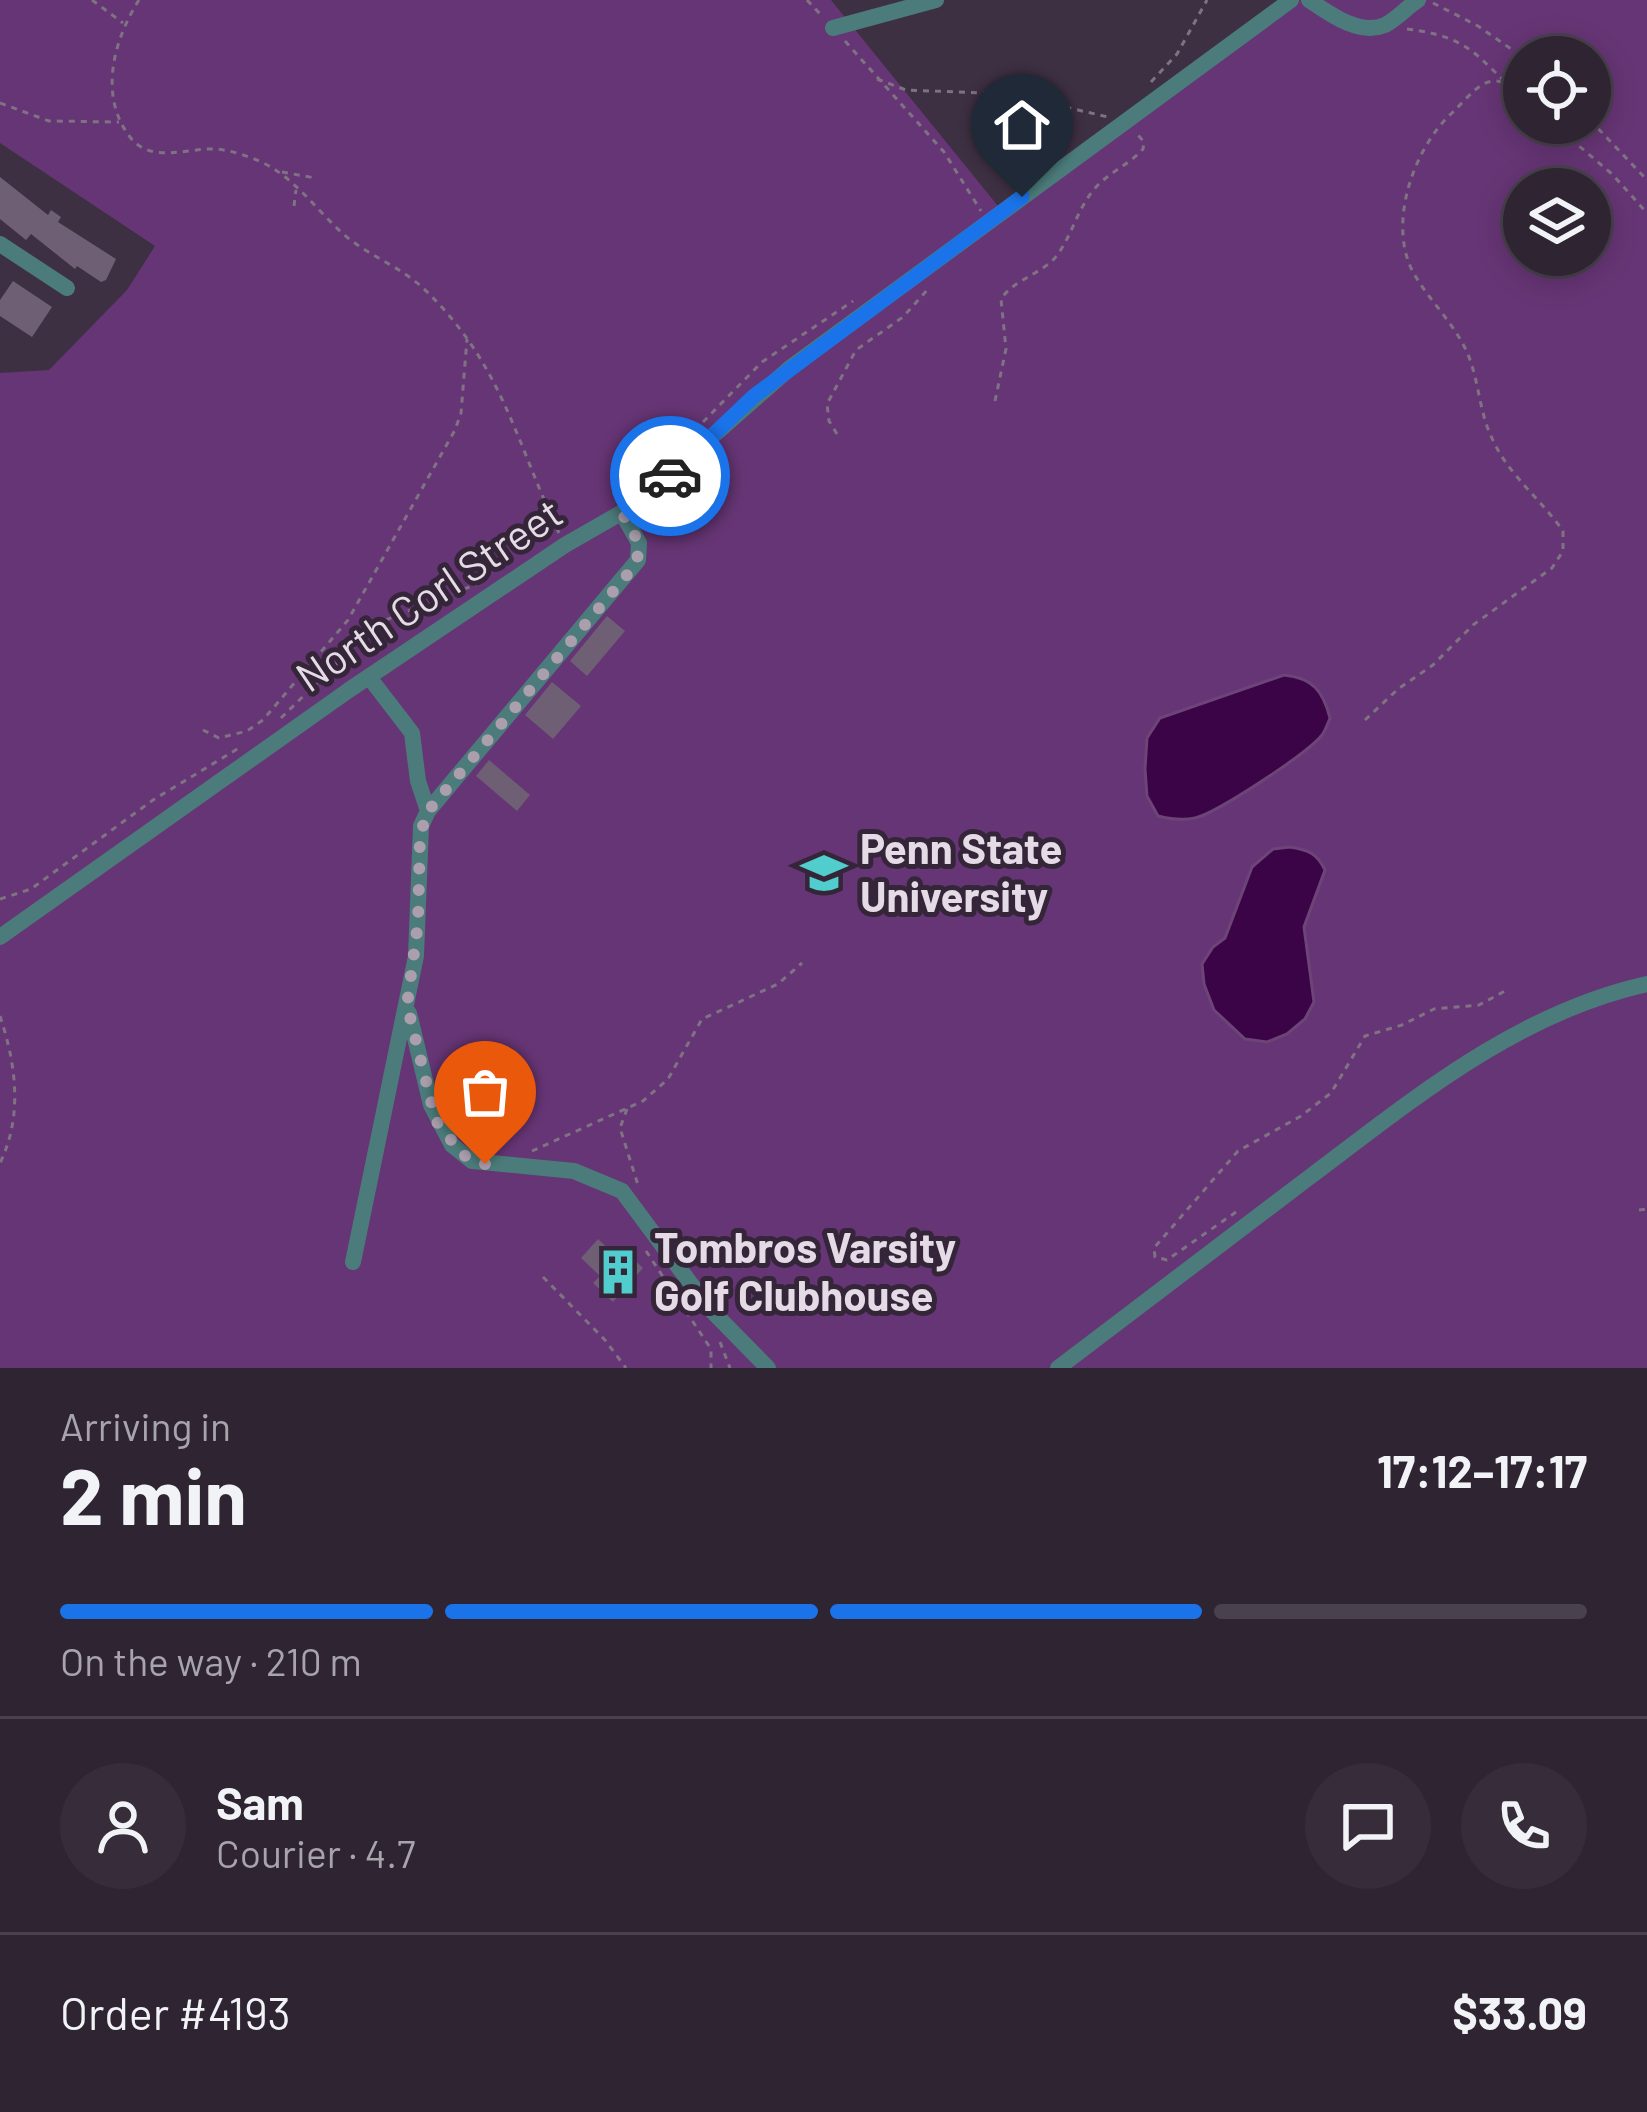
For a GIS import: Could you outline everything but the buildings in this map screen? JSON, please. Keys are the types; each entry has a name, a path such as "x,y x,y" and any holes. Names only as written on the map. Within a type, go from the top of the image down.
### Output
{"street":[{"path":"833,28 936,0"},
{"name":"North Corl Street","path":"0,937 369,677 565,545 622,513 667,479 754,396 1291,0"},
{"path":"1310,0 1340,20 1373,27 1383,26 1422,0"},
{"path":"0,244 68,288"},
{"path":"352,1262 407,1005 417,940 420,835 428,811 632,569 639,543 622,513"},
{"path":"369,677 412,733 418,782 428,811"},
{"path":"1058,1368 1478,1056 1546,1017 1647,984"},
{"path":"407,1005 431,1106 445,1136 472,1161 574,1171 622,1191 724,1335 768,1368"}],"path":[{"path":"92,0 124,24"},
{"path":"139,0 115,48 113,82 121,122 135,143 154,152 225,150 278,171 315,178"},
{"path":"807,0 944,152 989,221"},
{"path":"1149,83 1177,54 1207,0"},
{"path":"1422,0 1503,43"},
{"path":"1373,27 1418,30 1464,43 1486,58 1503,82"},
{"path":"1365,720 1433,665 1473,625 1552,568 1563,551 1563,531 1493,443 1468,354 1413,271 1404,244 1405,202 1433,134 1484,82 1503,83"},
{"path":"0,103 58,122 121,122"},
{"path":"1093,127 1108,117"},
{"path":"1611,142 1647,180"},
{"path":"1577,144 1647,213"},
{"path":"278,171 345,236 407,274 467,336 513,418 565,545"},
{"path":"294,206 296,188"},
{"path":"837,434 826,412 830,396 862,343 893,325 925,296 928,282 920,272"},
{"path":"690,435 762,362 862,294"},
{"path":"203,730 219,738 262,720 348,620 455,430 467,336"},
{"path":"280,718 378,623 464,592 484,580"},
{"path":"0,899 31,889 153,800 245,744"},
{"path":"519,1165 548,1142 644,1101 668,1079 702,1019 778,984 802,963"},
{"path":"1246,1205 1167,1260 1155,1257 1154,1248 1238,1150 1301,1116 1331,1093 1365,1036 1434,1009 1478,1005 1505,992"},
{"path":"0,1016 10,1044 16,1119 0,1163"},
{"path":"628,1108 620,1128 641,1196"},
{"path":"1639,1210 1647,1209"},
{"path":"637,1238 711,1349 711,1368"},
{"path":"543,1277 626,1368"},
{"path":"711,1349 724,1335"},
{"path":"724,1335 730,1368"}],"shaded area":[{"name":"Penn State University","path":"0,0 831,0 1002,211 1291,0 1647,0 1647,1368 0,1368 0,373 49,370 127,290 155,246 0,143"},
{"path":"1284,675 1302,679 1320,693 1330,718 1322,735 1281,768 1206,814 1185,819 1158,816 1147,796 1145,769 1147,738 1160,718"},
{"path":"1290,847 1311,853 1325,870 1304,927 1314,1002 1305,1019 1287,1034 1267,1042 1245,1039 1214,1010 1202,964 1225,938 1252,867 1273,849"}],"way so far":[{"path":"485,1164 463,1155 436,1121 407,1005 416,956 421,826 428,811 632,569 639,543 622,513 670,476"}],"place":[{"name":"Penn State University","path":"824,873"},
{"name":"Tombros Varsity Golf Clubhouse","path":"618,1272"}],"route":[{"path":"670,476 754,396 1022,197"}]}
